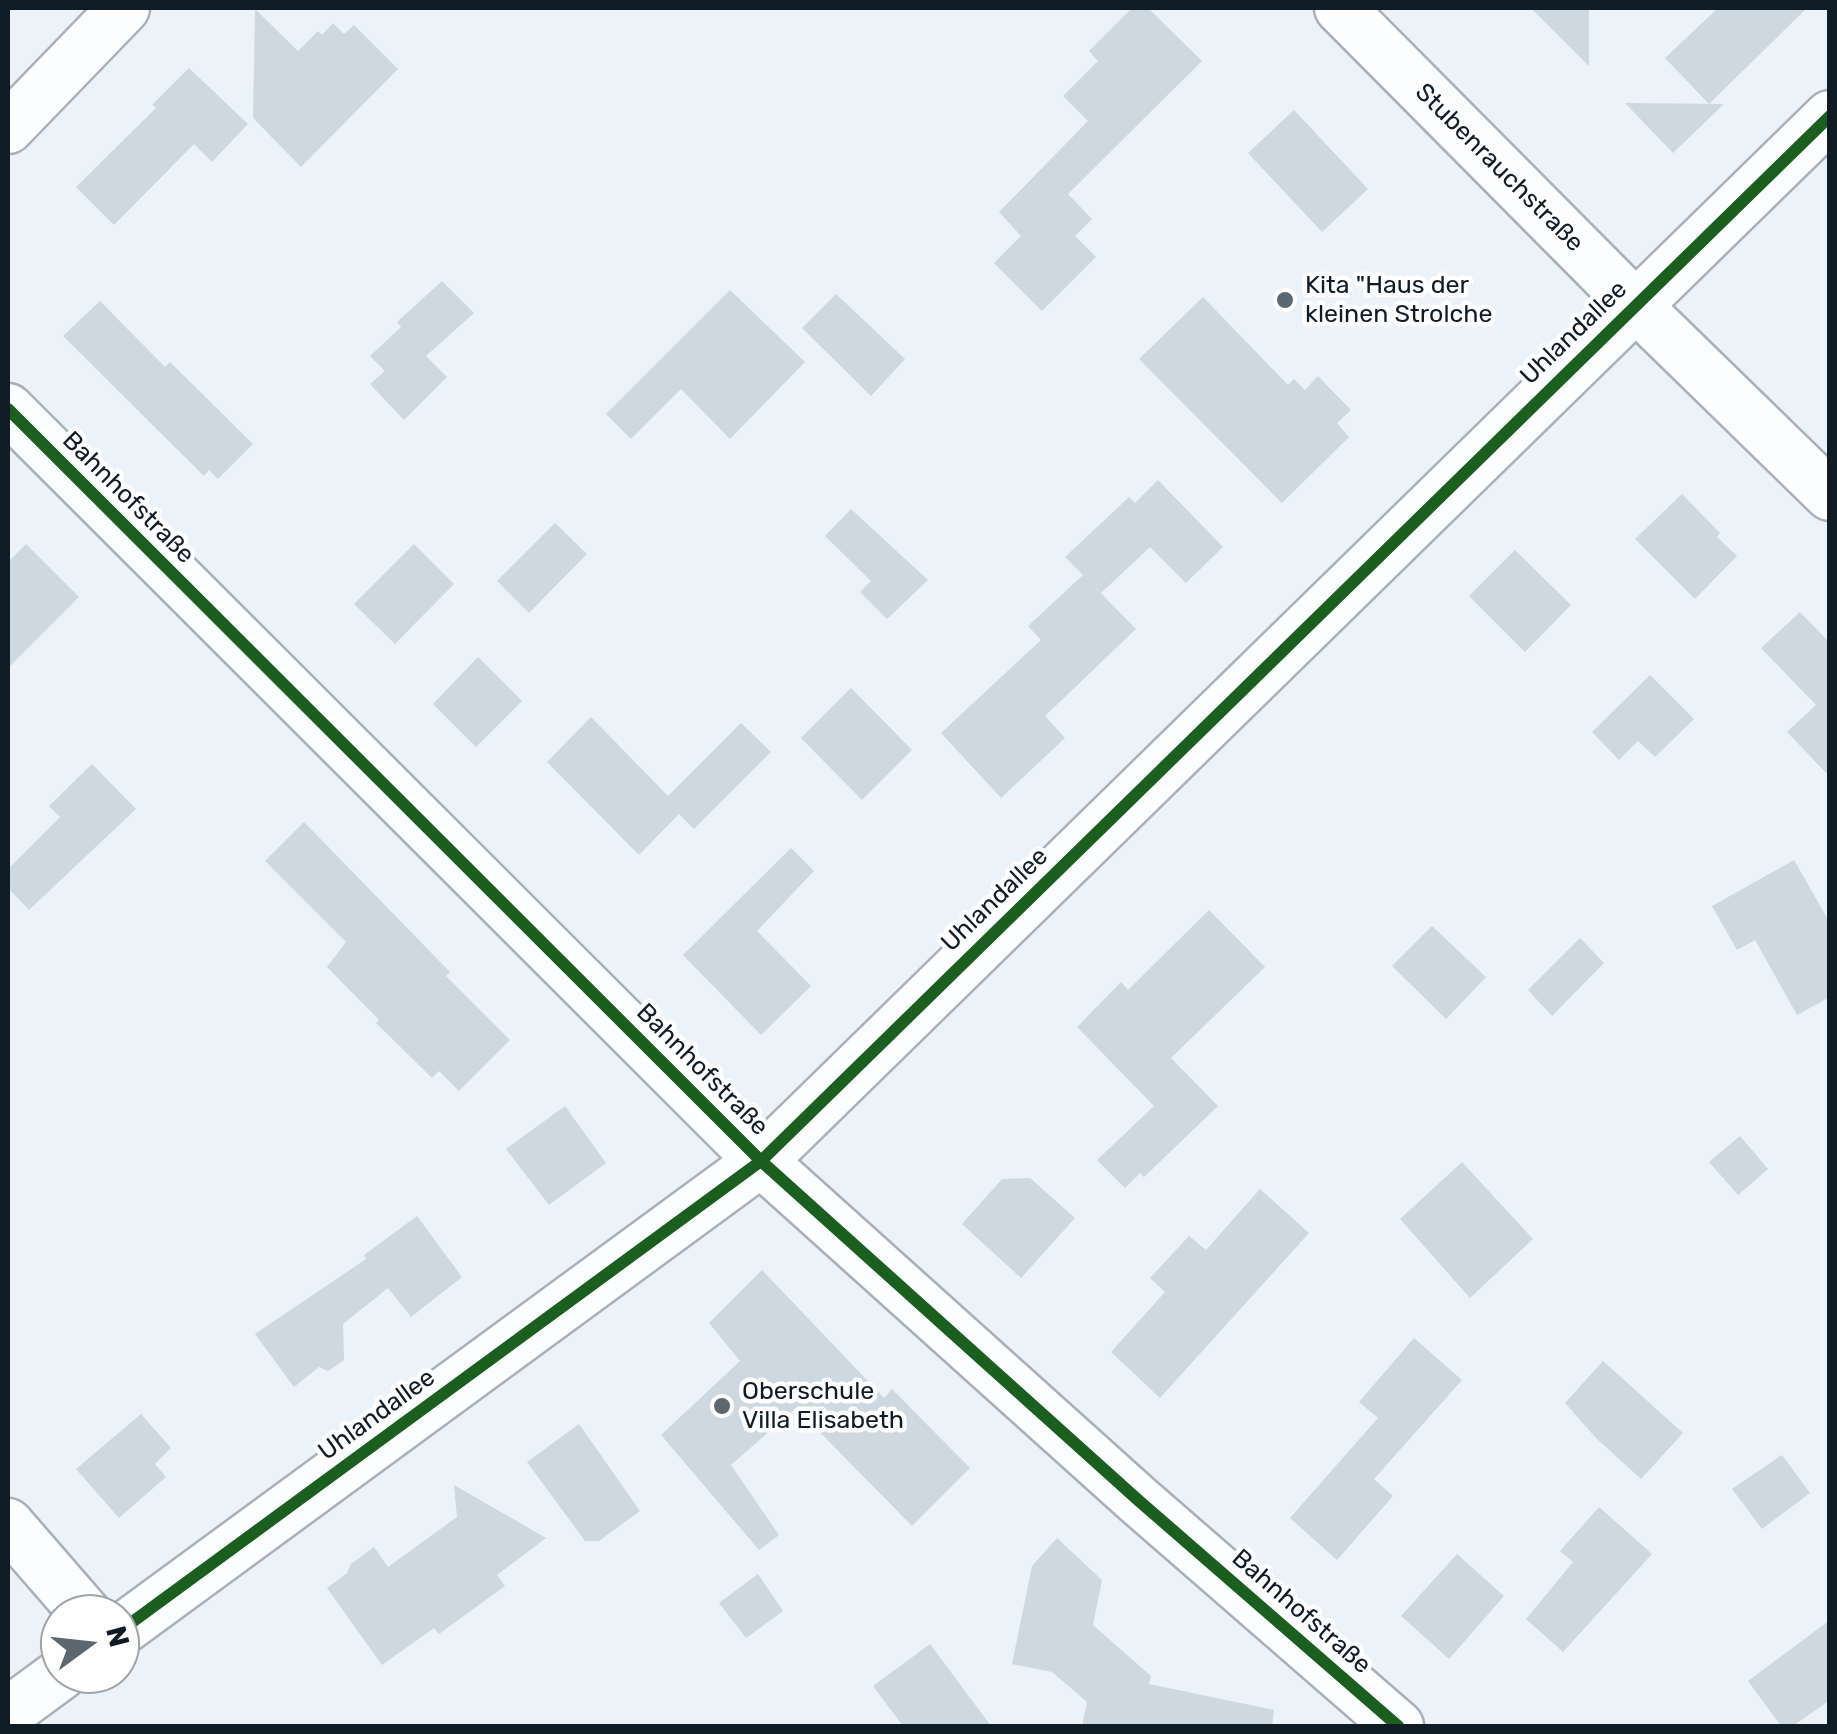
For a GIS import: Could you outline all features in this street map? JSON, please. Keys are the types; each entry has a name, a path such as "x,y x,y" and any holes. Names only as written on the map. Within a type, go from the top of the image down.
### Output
{"street":[{"path":"8,128 124,8"},
{"name":"Stubenrauchstraße","path":"1340,8 1634,305 1830,495"},
{"name":"Uhlandallee","path":"140,1616 761,1161 1830,116"},
{"name":"Bahnhofstraße","path":"8,410 761,1161 1138,1500 1398,1726"},
{"path":"8,1524 69,1594"},
{"path":"8,1713 40,1689"}],"building":[{"path":"1132,8 1148,8 1202,61 1068,194 1092,219 1075,236 1096,257 1042,311 994,263 1021,236 999,212 1088,121 1063,96 1098,61 1089,51"},
{"path":"1531,8 1589,8 1589,66"},
{"path":"1718,8 1807,8 1709,104 1665,58"},
{"path":"255,9 298,51 318,31 322,35 333,23 344,34 354,25 398,69 301,167 253,118"},
{"path":"189,68 248,124 212,162 194,144 114,225 76,187 156,108 152,105"},
{"path":"1625,103 1724,104 1673,153"},
{"path":"1294,110 1368,189 1322,232 1248,153"},
{"path":"442,281 474,313 426,356 447,377 404,420 370,384 385,371 370,356 401,327 397,322"},
{"path":"730,290 805,362 730,439 681,389 631,439 606,414"},
{"path":"836,294 905,359 871,396 802,328"},
{"path":"1203,297 1288,385 1294,379 1305,390 1318,376 1351,410 1337,423 1349,437 1282,503 1139,359"},
{"path":"100,301 165,367 170,362 253,444 218,479 209,470 204,476 63,336"},
{"path":"1158,480 1223,547 1186,583 1150,547 1101,593 1065,557 1129,497 1135,503"},
{"path":"1682,494 1737,556 1695,599 1635,539"},
{"path":"851,509 928,580 887,619 860,592 871,581 825,536"},
{"path":"555,523 587,554 529,613 497,581"},
{"path":"26,544 79,597 8,668 8,562"},
{"path":"414,544 454,584 395,644 354,604"},
{"path":"1515,550 1571,605 1525,652 1469,596"},
{"path":"1083,575 1136,629 1045,716 1065,738 1001,798 941,733 1041,640 1028,626"},
{"path":"1800,612 1830,643 1830,777 1787,732 1816,705 1761,648"},
{"path":"478,657 522,701 476,747 433,704"},
{"path":"1650,675 1694,719 1655,757 1638,741 1619,760 1592,732"},
{"path":"851,688 912,750 862,800 801,738"},
{"path":"591,717 668,796 741,723 771,752 694,829 679,814 639,855 547,762"},
{"path":"92,764 136,809 29,910 8,888 8,869 60,817 49,806"},
{"path":"304,822 450,972 446,976 510,1040 459,1091 439,1071 432,1078 327,967 346,942 265,861"},
{"path":"791,848 814,871 757,931 811,986 761,1035 683,955"},
{"path":"1794,860 1830,923 1830,997 1797,1015 1755,940 1737,950 1712,906"},
{"path":"1209,910 1265,967 1171,1058 1218,1106 1144,1177 1140,1173 1125,1188 1097,1160 1154,1106 1077,1027 1121,982 1128,990"},
{"path":"1432,926 1486,977 1446,1019 1392,966"},
{"path":"1580,938 1604,963 1552,1016 1528,990"},
{"path":"565,1106 606,1163 549,1205 506,1149"},
{"path":"1740,1136 1768,1169 1738,1195 1709,1162"},
{"path":"1462,1162 1533,1239 1470,1298 1400,1219"},
{"path":"1030,1178 1075,1218 1021,1278 962,1224 1002,1179"},
{"path":"1260,1189 1309,1233 1160,1398 1111,1352 1165,1292 1150,1278 1189,1236 1206,1250"},
{"path":"417,1216 462,1277 411,1317 388,1288 343,1324 344,1360 328,1371 319,1367 294,1387 255,1334 366,1259 364,1255"},
{"path":"762,1270 884,1398 892,1389 970,1468 912,1526 796,1408 731,1465 779,1535 759,1550 661,1435 740,1361 709,1323"},
{"path":"1414,1338 1462,1380 1374,1479 1393,1496 1337,1560 1290,1518 1378,1418 1359,1402"},
{"path":"1603,1361 1683,1433 1641,1479 1565,1403"},
{"path":"141,1414 171,1448 155,1464 166,1477 119,1518 76,1469"},
{"path":"579,1424 640,1511 599,1541 585,1541 527,1462"},
{"path":"1782,1455 1810,1493 1762,1529 1732,1489"},
{"path":"454,1485 546,1538 497,1575 505,1586 439,1634 434,1628 382,1665 327,1588 374,1547 388,1567 457,1517"},
{"path":"1599,1507 1652,1554 1563,1652 1526,1619 1573,1562 1560,1551"},
{"path":"1057,1538 1102,1580 1093,1625 1151,1676 1149,1684 1274,1710 1272,1726 1082,1726 1087,1702 1052,1672 1012,1664 1032,1566"},
{"path":"1457,1554 1504,1596 1449,1659 1401,1616"},
{"path":"758,1574 783,1611 746,1638 719,1603"},
{"path":"1830,1620 1830,1700 1793,1726 1781,1726 1748,1681"},
{"path":"930,1644 991,1726 903,1726 873,1686"}],"cycle path":[{"path":"140,1616 761,1161 1830,116"},
{"path":"8,409 761,1161 1138,1500 1398,1726"}],"place":[{"name":"Kita \"Haus der kleinen Strolche","path":"1285,300"},
{"name":"Oberschule Villa Elisabeth","path":"722,1406"}]}
